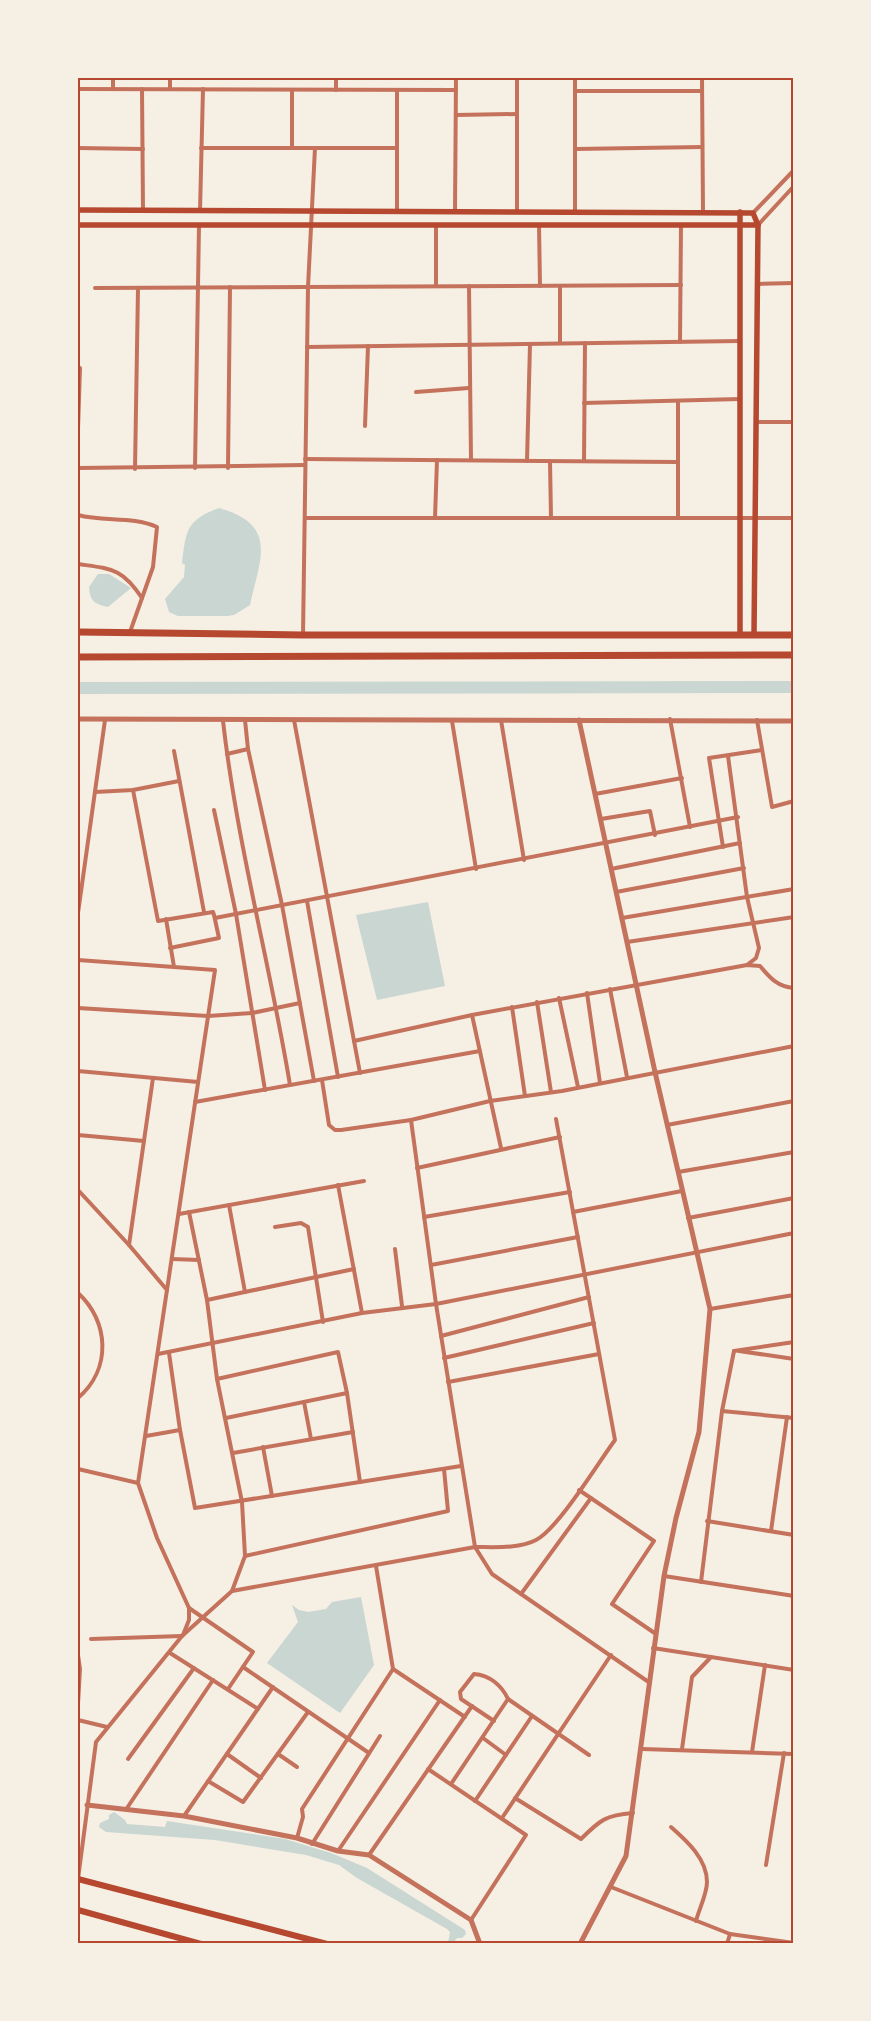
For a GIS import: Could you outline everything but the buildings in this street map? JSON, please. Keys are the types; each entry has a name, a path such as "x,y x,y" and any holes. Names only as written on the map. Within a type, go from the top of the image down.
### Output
{"highway":[{"path":"78,632 303,635 794,635"},
{"path":"78,656 794,655"}],"main road":[{"path":"78,210 753,213 758,225 754,635"},
{"path":"740,212 740,635"},
{"path":"78,225 758,225"},
{"path":"78,1879 323,1943"},
{"path":"78,1910 201,1944"},
{"path":"296,1936 302,1944"}],"street":[{"path":"113,78 113,89"},
{"path":"170,78 170,89"},
{"path":"336,78 336,90"},
{"path":"455,211 456,78"},
{"path":"517,78 517,212"},
{"path":"575,78 575,212"},
{"path":"702,78 703,212"},
{"path":"78,89 456,90"},
{"path":"142,89 143,210"},
{"path":"200,210 202,89"},
{"path":"292,90 292,148"},
{"path":"397,90 397,211"},
{"path":"575,91 702,91"},
{"path":"456,115 517,114"},
{"path":"575,149 702,147"},
{"path":"78,148 143,149"},
{"path":"201,148 397,148"},
{"path":"303,635 308,287 315,148"},
{"path":"753,213 794,170"},
{"path":"758,225 794,186"},
{"path":"195,468 199,225"},
{"path":"436,225 436,286"},
{"path":"539,225 540,286"},
{"path":"680,342 681,225"},
{"path":"757,284 794,283"},
{"path":"95,288 681,285"},
{"path":"469,286 471,460"},
{"path":"560,286 560,343"},
{"path":"135,468 138,288"},
{"path":"228,468 230,288"},
{"path":"307,347 740,341"},
{"path":"584,461 585,343"},
{"path":"527,461 530,344"},
{"path":"365,426 368,346"},
{"path":"78,429 80,368"},
{"path":"416,392 470,388"},
{"path":"584,403 740,399"},
{"path":"678,400 678,518"},
{"path":"756,422 794,422"},
{"path":"306,459 677,462"},
{"path":"435,518 437,460"},
{"path":"550,461 552,518"},
{"path":"78,468 228,468 305,465"},
{"path":"78,515 92,519 137,520 157,527 153,567 130,633"},
{"path":"305,518 794,518"},
{"path":"78,564 112,569 130,580 142,598"},
{"path":"78,719 223,721 794,721"},
{"path":"78,914 105,720"},
{"path":"245,720 248,749 282,906 314,1081"},
{"path":"294,720 360,1073"},
{"path":"501,720 524,860"},
{"path":"579,720 655,1072 710,1309 699,1432 676,1518 664,1576 626,1856 580,1944"},
{"path":"670,720 690,827"},
{"path":"757,720 772,807 794,801"},
{"path":"223,721 227,754 255,910 277,1007 290,1085"},
{"path":"452,721 476,869"},
{"path":"227,754 248,749"},
{"path":"723,847 709,758 762,750"},
{"path":"174,751 204,912"},
{"path":"728,756 738,818 747,896 759,948 756,958 747,965"},
{"path":"595,794 682,778"},
{"path":"95,792 133,790 179,782"},
{"path":"133,790 158,921 204,912 213,912 215,918 219,938 170,948"},
{"path":"214,810 236,914 265,1090"},
{"path":"601,819 650,810 655,835"},
{"path":"215,918 738,818"},
{"path":"611,869 740,843"},
{"path":"616,892 744,868"},
{"path":"622,918 794,888"},
{"path":"307,901 338,1076"},
{"path":"627,942 794,917"},
{"path":"166,919 174,967"},
{"path":"78,960 215,970 138,1483 157,1538 189,1608 189,1620 182,1636"},
{"path":"354,1041 537,1002 747,965 760,966 771,980 783,987 794,988"},
{"path":"610,989 628,1077"},
{"path":"587,993 600,1083"},
{"path":"559,998 578,1087"},
{"path":"537,1002 551,1092"},
{"path":"78,1008 208,1016 252,1013 300,1003"},
{"path":"512,1007 525,1096"},
{"path":"472,1015 501,1148"},
{"path":"322,1080 330,1125 335,1130 411,1120 490,1101 551,1092 794,1046"},
{"path":"196,1102 480,1051"},
{"path":"78,1071 198,1082"},
{"path":"129,1245 153,1078"},
{"path":"667,1125 794,1101"},
{"path":"232,1592 475,1547 504,1547 536,1540 553,1526 615,1440 556,1119"},
{"path":"411,1120 444,1358 475,1547 492,1574 650,1683"},
{"path":"78,1135 144,1141"},
{"path":"418,1168 501,1148 560,1137"},
{"path":"678,1172 794,1152"},
{"path":"179,1214 364,1181"},
{"path":"338,1185 362,1313"},
{"path":"78,1190 129,1245 167,1290"},
{"path":"573,1212 682,1191"},
{"path":"424,1217 570,1192"},
{"path":"688,1218 794,1198"},
{"path":"229,1205 245,1292"},
{"path":"78,1879 96,1742 182,1636 232,1592 245,1556 242,1502 217,1379 207,1300 189,1212"},
{"path":"275,1227 301,1223 308,1227 323,1322"},
{"path":"158,1354 362,1313 402,1306 436,1304 584,1273 794,1233"},
{"path":"431,1265 578,1238"},
{"path":"394,1249 402,1306"},
{"path":"172,1258 199,1260"},
{"path":"207,1300 354,1269"},
{"path":"78,1293 94,1312 103,1338 101,1356 95,1375 78,1398"},
{"path":"710,1309 794,1295"},
{"path":"441,1336 589,1297"},
{"path":"444,1358 594,1324"},
{"path":"734,1351 794,1342"},
{"path":"701,1582 707,1521 722,1412 734,1351"},
{"path":"734,1351 794,1359"},
{"path":"217,1379 338,1352 347,1393 360,1482"},
{"path":"169,1353 180,1430 195,1508 461,1466"},
{"path":"448,1382 599,1354"},
{"path":"226,1418 347,1393"},
{"path":"304,1402 311,1439"},
{"path":"722,1412 794,1418"},
{"path":"771,1531 787,1418"},
{"path":"146,1436 180,1430"},
{"path":"233,1453 353,1432"},
{"path":"263,1447 272,1496"},
{"path":"78,1469 138,1483"},
{"path":"245,1556 448,1511 444,1469"},
{"path":"579,1490 654,1541 612,1604 656,1634"},
{"path":"521,1594 591,1498"},
{"path":"707,1521 794,1535"},
{"path":"298,1838 303,1817 302,1808 394,1669 376,1566"},
{"path":"664,1576 794,1596"},
{"path":"189,1608 204,1616 253,1652 228,1689"},
{"path":"91,1639 182,1636"},
{"path":"653,1648 794,1670"},
{"path":"170,1652 258,1709"},
{"path":"78,1655 80,1669 78,1704"},
{"path":"502,1818 612,1655"},
{"path":"682,1750 692,1677 711,1657"},
{"path":"752,1752 765,1665"},
{"path":"243,1667 369,1753"},
{"path":"128,1759 194,1668"},
{"path":"394,1669 465,1717"},
{"path":"494,1721 461,1699 460,1692 474,1674 483,1674 504,1688 508,1700 589,1756"},
{"path":"127,1808 214,1680"},
{"path":"184,1816 273,1687"},
{"path":"338,1851 440,1700"},
{"path":"451,1784 508,1700"},
{"path":"368,1855 472,1706"},
{"path":"208,1781 243,1802 308,1712"},
{"path":"475,1801 532,1716"},
{"path":"78,1720 107,1727"},
{"path":"312,1844 380,1736"},
{"path":"483,1738 506,1755"},
{"path":"642,1749 794,1754"},
{"path":"766,1865 784,1753"},
{"path":"227,1754 261,1778"},
{"path":"278,1754 297,1767"},
{"path":"428,1769 526,1835 471,1920"},
{"path":"515,1798 581,1839 597,1823 611,1815 633,1813"},
{"path":"88,1804 184,1816 298,1838 338,1851 368,1855 471,1920 480,1944"},
{"path":"671,1827 686,1840 706,1871 708,1884 696,1921"},
{"path":"78,1841 83,1838"},
{"path":"611,1887 730,1934 794,1943"},
{"path":"727,1944 730,1934"}],"shaded area":[{"path":"219,508 238,515 251,524 258,535 261,546 260,559 250,605 234,615 178,616 169,612 165,599 184,577 185,565 182,563 187,535 194,522 208,512"},
{"path":"98,574 109,574 131,588 108,607 99,605 90,596 89,587"},
{"path":"794,681 793,693 78,694 78,682"},
{"path":"428,902 445,986 377,1000 356,915"},
{"path":"361,1597 374,1665 340,1713 267,1663 298,1622 292,1605 299,1610 308,1612 326,1609 332,1602"},
{"path":"114,1812 125,1820 127,1824 165,1827 167,1821 285,1839 331,1853 367,1868 465,1930 466,1934 462,1938 457,1938 453,1943 448,1943 450,1932 447,1929 357,1878 339,1865 306,1855 215,1840 106,1832 99,1827 100,1823 109,1819 109,1815"}]}
